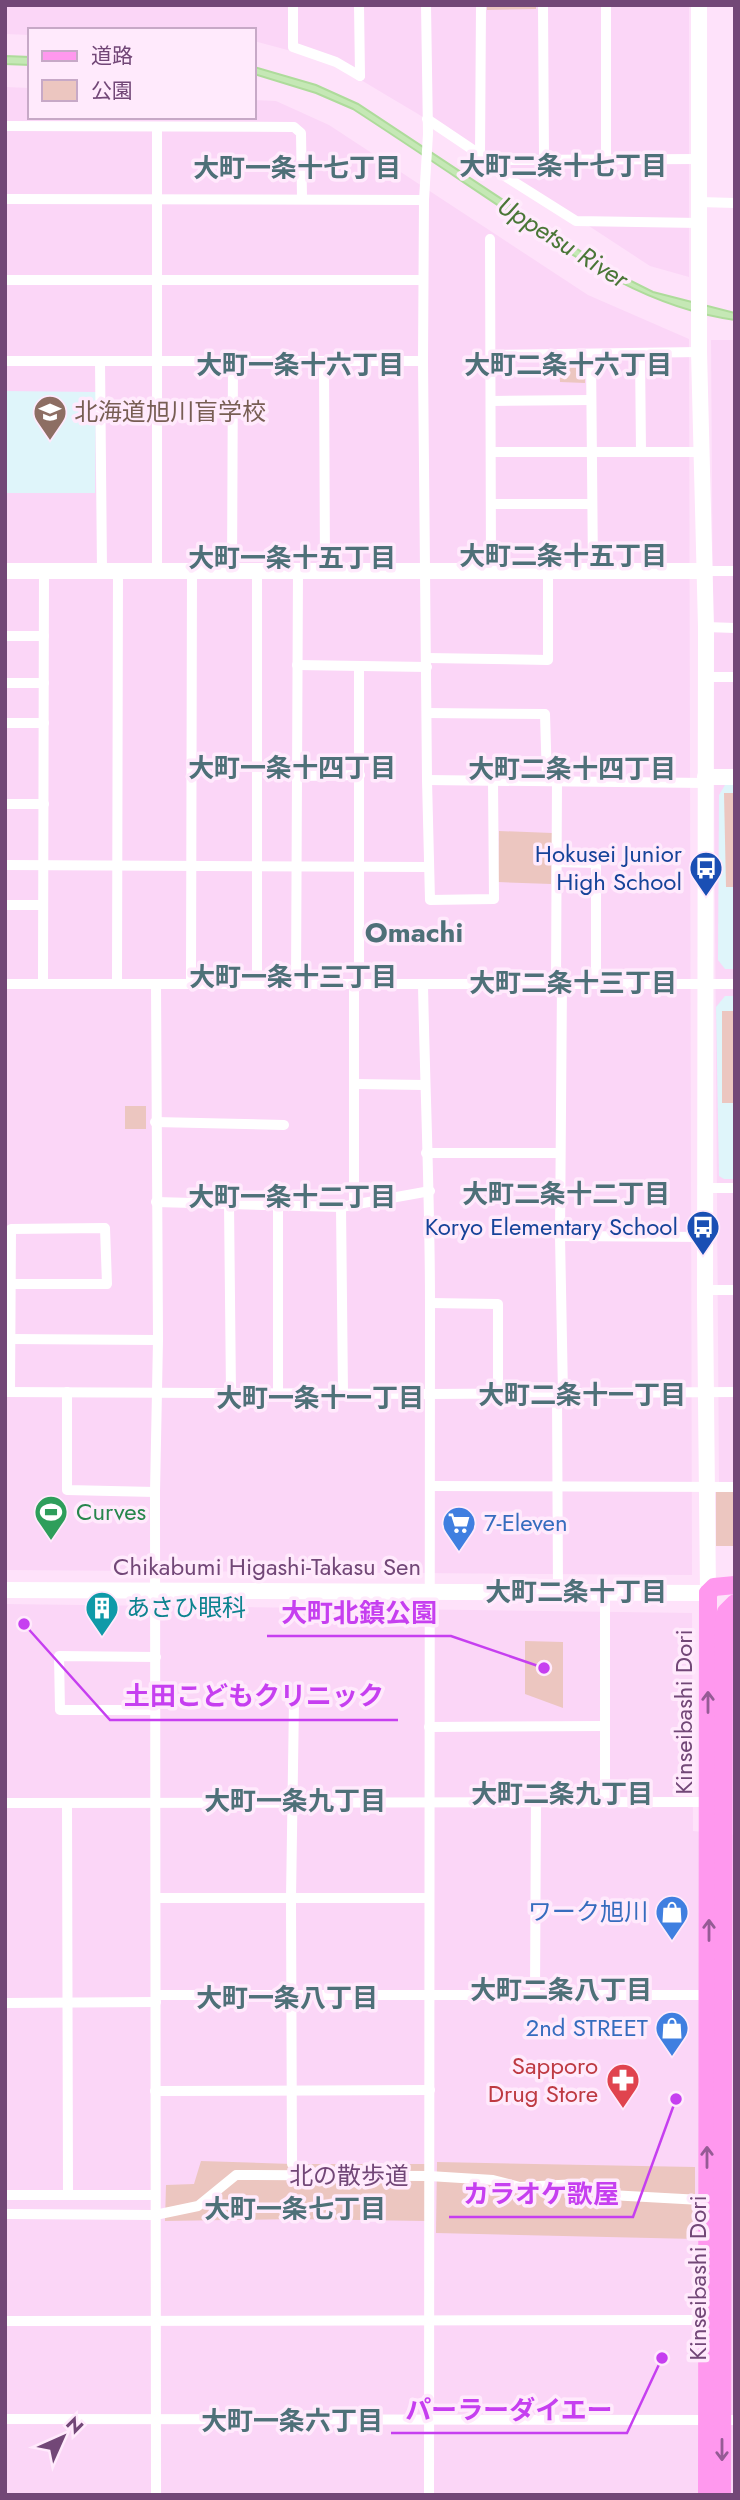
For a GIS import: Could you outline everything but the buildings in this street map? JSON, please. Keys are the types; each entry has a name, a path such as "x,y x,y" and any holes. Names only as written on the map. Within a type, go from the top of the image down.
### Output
{"main road":[{"name":"Chikabumi Higashi-Takasu Sen","path":"708,1593 714,1587 735,1585"},
{"path":"708,1593 735,1598"},
{"path":"708,1593 724,1623"},
{"name":"Kinseibashi Dori","path":"708,1593 724,1975 721,1995 715,2320 722,2495"},
{"name":"Kinseibashi Dori","path":"716,1802 724,1623 726,1612 735,1603"},
{"name":"Kinseibashi Dori","path":"707,2495 721,2420"}],"street":[{"path":"293,5 293,47 336,62 360,76 359,5"},
{"path":"426,5 428,134 424,200 423,362 430,900 494,899 493,781"},
{"path":"481,5 484,158"},
{"path":"543,5 544,159"},
{"path":"606,5 606,159"},
{"name":"Kinseibashi Dori","path":"699,5 699,352 706,627 705,1290 708,1593"},
{"path":"427,119 484,158 500,173 576,221 699,223"},
{"path":"5,126 294,127 301,133 302,198"},
{"path":"157,127 158,571"},
{"path":"484,158 699,159"},
{"path":"5,199 424,200"},
{"path":"699,202 735,203"},
{"path":"490,239 491,571"},
{"path":"5,280 423,280"},
{"path":"491,355 699,352"},
{"path":"640,354 641,452"},
{"path":"591,355 593,572"},
{"path":"5,361 423,362"},
{"path":"100,361 110,571 117,984"},
{"path":"232,571 233,361"},
{"path":"324,361 325,572"},
{"path":"491,401 591,400"},
{"path":"491,452 702,452"},
{"path":"491,504 592,504"},
{"path":"5,571 735,571"},
{"path":"43,984 44,571"},
{"path":"191,984 192,571"},
{"path":"257,571 257,984"},
{"path":"296,984 298,571"},
{"path":"297,665 359,666 548,660 548,571"},
{"path":"706,627 735,628"},
{"path":"5,636 44,636"},
{"path":"354,1203 354,1084 360,867 359,666"},
{"path":"706,677 735,677"},
{"path":"5,682 44,683"},
{"path":"427,713 545,714 557,862 559,984 560,1394 556,1487 558,1593"},
{"path":"5,723 44,723"},
{"path":"297,776 360,775"},
{"path":"427,780 705,780 735,777"},
{"path":"5,804 44,804"},
{"path":"557,862 596,863 597,984"},
{"path":"5,864 428,867"},
{"path":"5,905 43,905"},
{"path":"5,984 735,984"},
{"path":"156,984 156,2495"},
{"path":"423,984 426,1153 430,1191 429,2495"},
{"path":"354,1084 425,1085"},
{"path":"155,1122 284,1125"},
{"path":"426,1153 560,1153"},
{"path":"706,1188 735,1188"},
{"path":"156,1202 341,1207 430,1191"},
{"path":"229,1203 231,1393"},
{"path":"278,1204 278,1393"},
{"path":"341,1207 343,1393"},
{"path":"11,1284 107,1284 105,1228 11,1229 8,1392 735,1392"},
{"path":"560,1236 706,1237"},
{"path":"705,1290 735,1290"},
{"path":"430,1303 498,1304 498,1392"},
{"path":"10,1339 158,1340"},
{"path":"67,1392 67,1490 155,1492"},
{"path":"430,1486 735,1487"},
{"name":"Chikabumi Higashi-Takasu Sen","path":"5,1590 708,1593"},
{"path":"605,1593 605,1802"},
{"path":"155,1710 60,1710 59,1656 156,1657"},
{"path":"292,2164 291,1898 294,1702"},
{"path":"429,1727 605,1726"},
{"path":"535,1995 537,1802"},
{"path":"5,1803 716,1802"},
{"path":"67,1803 68,2194"},
{"path":"156,1898 429,1898"},
{"path":"5,2003 293,1994 721,1995"},
{"path":"155,2091 430,2090"},
{"name":"北の散歩道","path":"5,2214 155,2215 198,2206 236,2175 429,2176 493,2180 520,2187 578,2184 610,2195 716,2209"},
{"path":"5,2195 155,2194"},
{"path":"5,2321 715,2320"},
{"path":"5,2419 721,2420"}],"shaded area":[{"path":"5,5 689,5 689,277 650,266 418,114 329,61 256,42 256,28 28,28 28,35 5,34"},
{"path":"5,87 28,88 28,119 256,119 256,100 276,101 329,125 588,295 689,339 692,1575 5,1570"},
{"path":"711,340 735,340 735,1482 719,1482"},
{"name":"北海道旭川盲学校","path":"5,391 96,392 95,493 5,493"},
{"path":"725,785 735,785 735,969 725,969 718,960 719,795"},
{"path":"725,996 735,996 735,1179 719,1176 716,1007"},
{"path":"5,1604 692,1613 693,1831 735,1835 735,2495 5,2495"}],"green space":[{"path":"487,5 536,5 536,9 487,10"},
{"path":"559,360 581,360 585,363 585,383 560,382"},
{"path":"724,793 735,793 735,887 726,887"},
{"path":"499,831 552,833 551,884 498,882"},
{"path":"722,1011 735,1011 735,1103 722,1103"},
{"path":"125,1106 146,1106 146,1129 125,1129"},
{"path":"716,1492 735,1492 735,1546 716,1546"},
{"path":"525,1641 563,1642 563,1708 525,1694"},
{"path":"201,2161 427,2164 425,2221 165,2221 166,2185 194,2184"},
{"path":"437,2162 695,2167 695,2239 436,2233"}],"water":[{"path":"5,56 28,57 28,65 5,64"},
{"name":"Uppetsu River","path":"256,68 316,85 358,104 609,270 653,292 735,313 735,320 674,305 618,281 566,250 353,109 316,93 256,75"}],"place":[{"name":"北海道旭川盲学校","path":"50,442"},
{"name":"Hokusei Junior High School","path":"706,898"},
{"name":"Koryo Elementary School","path":"703,1257"},
{"name":"Curves","path":"51,1542"},
{"name":"7-Eleven","path":"459,1553"},
{"name":"土田こどもクリニック","path":"24,1624"},
{"name":"あさひ眼科","path":"102,1638"},
{"name":"大町北鎮公園","path":"544,1668"},
{"name":"ワーク旭川","path":"672,1942"},
{"name":"2nd STREET","path":"672,2058"},
{"name":"カラオケ歌屋","path":"676,2099"},
{"name":"Sapporo Drug Store","path":"623,2110"},
{"name":"パーラーダイエー","path":"662,2358"}],"district":[{"name":"大町二条十七丁目","path":"563,166"},
{"name":"大町一条十七丁目","path":"297,168"},
{"name":"大町一条十六丁目","path":"300,365"},
{"name":"大町二条十六丁目","path":"568,365"},
{"name":"大町二条十五丁目","path":"563,556"},
{"name":"大町一条十五丁目","path":"292,558"},
{"name":"大町一条十四丁目","path":"292,768"},
{"name":"大町二条十四丁目","path":"572,769"},
{"name":"Omachi","path":"414,932"},
{"name":"大町一条十三丁目","path":"293,977"},
{"name":"大町二条十三丁目","path":"573,983"},
{"name":"大町二条十二丁目","path":"566,1194"},
{"name":"大町一条十二丁目","path":"292,1197"},
{"name":"大町二条十一丁目","path":"582,1395"},
{"name":"大町一条十一丁目","path":"320,1398"},
{"name":"大町二条十丁目","path":"576,1592"},
{"name":"大町二条九丁目","path":"562,1794"},
{"name":"大町一条九丁目","path":"295,1801"},
{"name":"大町二条八丁目","path":"561,1990"},
{"name":"大町一条八丁目","path":"287,1998"},
{"name":"大町一条七丁目","path":"295,2209"},
{"name":"大町一条六丁目","path":"292,2421"}]}
